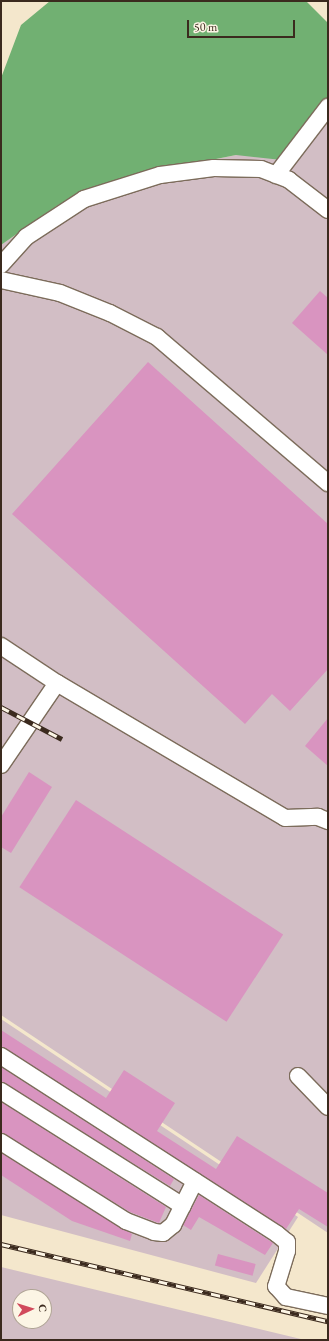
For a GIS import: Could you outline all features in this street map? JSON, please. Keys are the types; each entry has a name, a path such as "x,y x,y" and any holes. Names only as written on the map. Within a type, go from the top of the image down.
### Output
{"street":[{"path":"276,175 328,107"},
{"path":"1,265 26,237 84,198 160,174 214,168 261,169 289,180 328,210"},
{"path":"1,280 60,293 110,313 157,337 328,483"},
{"path":"1,646 57,683 285,818 318,817 328,821"},
{"path":"1,765 57,683"},
{"path":"1,1056 277,1234 287,1242 287,1251 276,1286 286,1297 328,1306"},
{"path":"298,1076 328,1107"},
{"path":"1,1091 183,1206"},
{"path":"1,1142 126,1221 154,1232 163,1233 173,1225 195,1181"}],"shaded area":[{"path":"328,104 328,1233 1,1015 1,245 58,205 166,169 236,155"},
{"path":"1,1019 298,1217 256,1283 1,1215"},
{"path":"1,1267 305,1340 1,1340"}],"green space":[{"path":"50,1 306,1 328,23 328,99 282,160 236,155 166,169 58,205 1,245 1,78 21,25"}],"building":[{"path":"320,291 328,298 328,355 292,323"},
{"path":"148,362 328,524 328,669 290,711 272,694 245,724 12,514"},
{"path":"328,718 328,766 305,746"},
{"path":"29,772 52,787 11,853 1,847 1,817"},
{"path":"76,800 283,935 227,1022 19,887"},
{"path":"1,1030 106,1098 124,1070 175,1103 157,1131 216,1169 237,1136 328,1193 328,1227 299,1209 286,1229 1,1047"},
{"path":"1,1067 174,1179 170,1186 1,1082"},
{"path":"1,1102 166,1207 159,1223 130,1212 1,1133"},
{"path":"1,1153 132,1234 130,1241 72,1221 1,1175"},
{"path":"199,1195 273,1243 265,1255 199,1217 191,1230 183,1225"},
{"path":"218,1254 256,1264 253,1276 215,1266"}],"railway":[{"path":"1,707 62,739"},
{"path":"1,1244 328,1321"}]}
